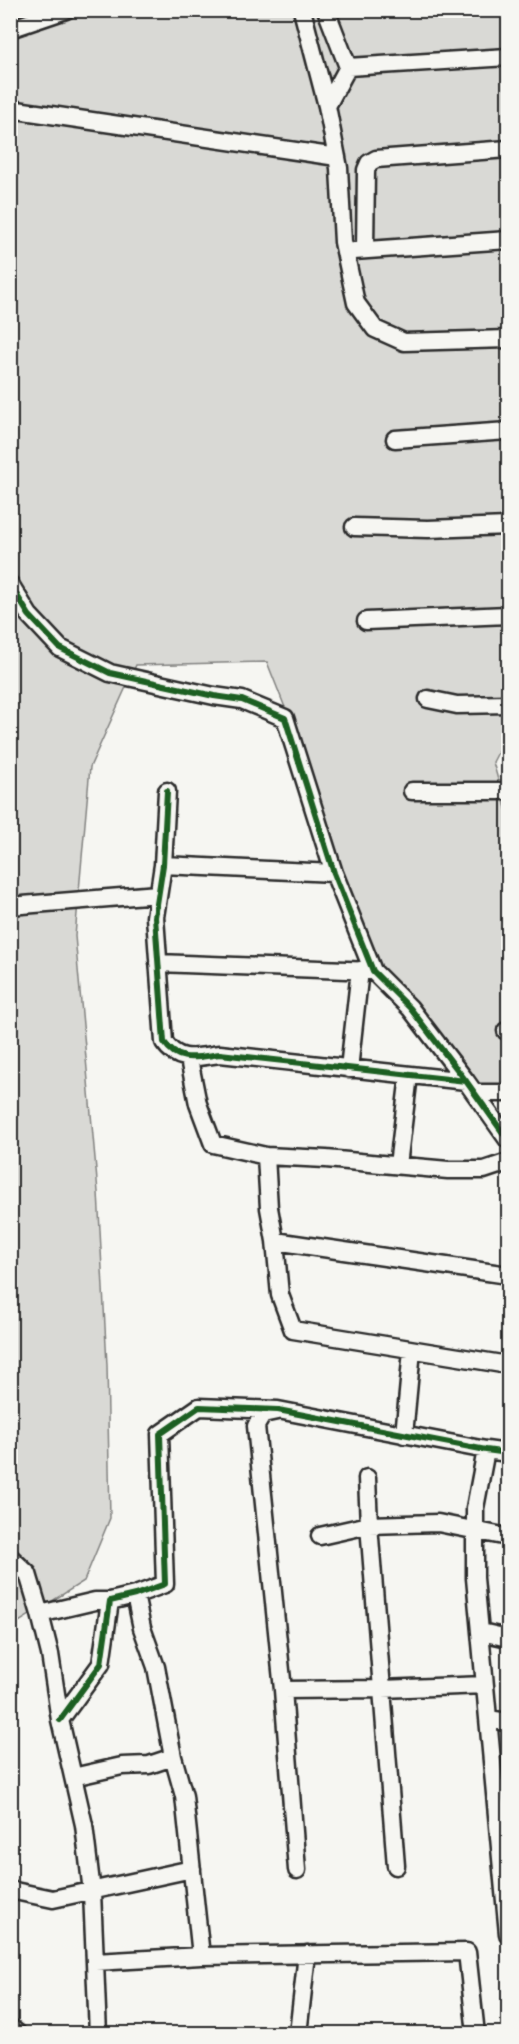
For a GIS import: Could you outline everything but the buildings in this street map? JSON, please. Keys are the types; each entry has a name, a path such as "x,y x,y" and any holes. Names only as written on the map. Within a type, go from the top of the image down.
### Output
{"street":[{"path":"10,28 66,10"},
{"path":"302,10 327,106 337,157 344,251 356,303 375,328 405,342 508,339"},
{"path":"326,10 348,68 327,106"},
{"path":"348,68 508,57"},
{"path":"10,109 337,157"},
{"path":"365,250 366,170 369,163 376,159 508,149"},
{"path":"344,251 508,240"},
{"path":"396,439 508,431"},
{"path":"354,527 428,529 508,526"},
{"path":"10,584 29,615 60,648 110,673 242,700 285,718 366,970 349,1069"},
{"path":"366,621 508,615"},
{"path":"428,699 457,705 508,704"},
{"path":"167,791 163,865 155,917 164,1042 171,1053 189,1059 220,1054 409,1075 508,1093"},
{"path":"412,791 508,791"},
{"path":"163,865 334,873"},
{"path":"10,906 158,894"},
{"path":"158,963 366,970 410,1008 506,1133"},
{"path":"189,1059 198,1104 213,1144 266,1156 448,1170 484,1170 508,1162"},
{"path":"398,1165 409,1075"},
{"path":"266,1156 269,1208 275,1241 280,1295 293,1330 508,1365"},
{"path":"275,1241 508,1275"},
{"path":"404,1435 412,1350"},
{"path":"40,1614 95,1601 110,1601 135,1595 165,1584 160,1434 198,1407 278,1410 508,1453"},
{"path":"278,1410 263,1414 256,1426 283,1690 297,1870"},
{"path":"486,1450 475,1508 476,1578 488,1719 501,1786 508,1934"},
{"path":"368,1478 369,1525 396,1866"},
{"path":"320,1536 369,1525 438,1523 508,1537"},
{"path":"10,1557 28,1574 40,1614 50,1654 60,1720 84,1825 92,1892 98,2034"},
{"path":"135,1595 142,1628 156,1667 173,1757 184,1796 201,1956"},
{"path":"60,1720 101,1664 110,1601"},
{"path":"481,1632 508,1638"},
{"path":"283,1690 485,1685"},
{"path":"488,1719 508,1722"},
{"path":"73,1777 122,1766 149,1765 173,1757"},
{"path":"10,1890 53,1899 192,1869"},
{"path":"95,1962 201,1956 467,1952 476,2034"},
{"path":"298,2034 306,1954"}],"shaded area":[{"path":"11,11 508,11 508,733 493,762 508,815 508,1087 461,1088 371,966 342,877 318,791 267,662 136,665 90,767 75,936 98,1192 107,1365 110,1518 84,1581 11,1627"}],"cycle path":[{"path":"10,584 29,615 60,648 110,673 242,700 285,718 334,873 373,971 410,1008 508,1140"},
{"path":"167,791 163,865 155,917 164,1042 170,1049 176,1054 189,1057 220,1054 466,1081"},
{"path":"60,1720 101,1664 110,1601 165,1584 160,1434 199,1407 278,1410 508,1453"}]}
